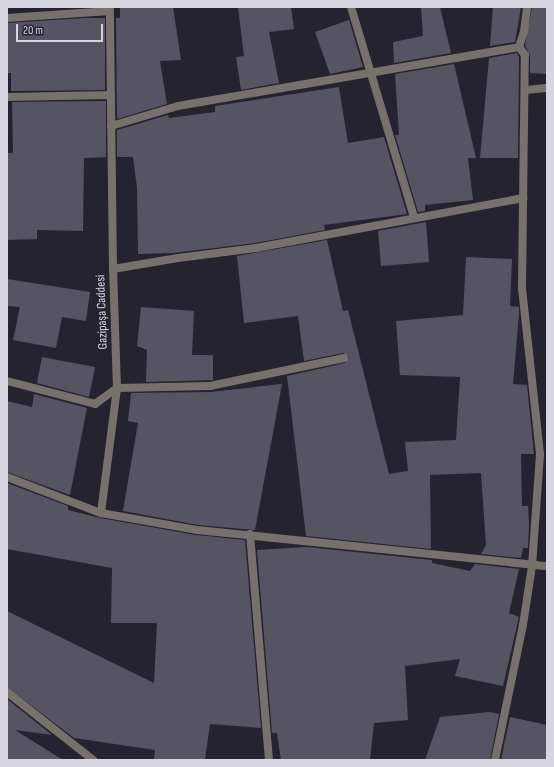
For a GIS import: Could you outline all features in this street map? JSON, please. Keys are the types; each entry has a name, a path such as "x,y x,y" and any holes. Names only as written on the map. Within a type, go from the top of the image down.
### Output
{"street":[{"path":"351,7 414,217"},
{"path":"519,47 524,32 527,7"},
{"path":"7,18 110,9"},
{"name":"Gazipaşa Caddesi","path":"101,513 117,388 113,269 110,9"},
{"path":"111,126 178,106 519,47"},
{"path":"495,760 524,625 532,566 540,454 522,287 525,55 519,47"},
{"path":"525,90 547,88"},
{"path":"7,97 111,95"},
{"path":"113,269 178,258 256,248 414,217 523,198"},
{"path":"7,381 95,404 117,388 210,386 344,358"},
{"path":"7,477 101,513 198,530 479,558 532,566 547,566"},
{"path":"250,534 269,760"},
{"path":"7,692 93,760"}],"building":[{"path":"120,7 173,7 181,60 160,61 167,104 117,119 116,18 120,18"},
{"path":"238,7 291,7 294,29 269,32 279,83 241,90 236,57 244,56"},
{"path":"421,7 440,7 451,53 394,63 393,42 423,36"},
{"path":"493,7 521,7 515,42 490,46"},
{"path":"532,7 547,7 547,74 530,73 530,55 525,46"},
{"path":"105,18 105,90 11,91 11,73 7,73 7,23"},
{"path":"349,20 363,67 330,74 315,32"},
{"path":"517,53 519,57 518,158 480,158 489,58"},
{"path":"454,64 476,158 468,158 473,200 425,205 425,211 418,212 395,135 399,135 395,74"},
{"path":"339,87 348,143 384,137 407,214 324,225 325,230 255,243 173,253 138,254 137,188 133,157 117,157 117,130 168,115 169,118 215,112 215,106"},
{"path":"106,101 106,157 84,158 83,231 37,230 37,239 7,240 7,153 13,153 12,102"},
{"path":"426,222 429,262 381,266 378,231"},
{"path":"327,240 343,311 348,310 389,474 408,471 405,442 456,440 460,377 400,375 396,321 463,315 466,257 512,259 510,306 519,307 513,384 527,385 534,454 521,454 522,506 528,506 529,524 528,548 523,548 521,558 481,554 486,545 481,473 430,475 431,549 306,536 287,376 345,363 349,357 343,353 304,361 298,316 244,323 237,256"},
{"path":"7,279 90,292 86,321 62,317 56,348 13,340 20,307 7,306"},
{"path":"141,307 194,311 192,355 213,355 213,380 146,382 147,350 137,346"},
{"path":"42,357 95,367 89,397 37,383"},
{"path":"282,384 255,530 198,525 123,511 138,423 128,421 131,393 210,392"},
{"path":"34,394 87,408 70,495 7,472 7,401 32,407"},
{"path":"7,483 68,506 68,510 100,518 196,535 245,540 261,728 210,724 205,760 154,760 155,750 74,738 7,687 7,611 154,683 157,623 111,623 112,568 7,549"},
{"path":"307,547 432,560 432,563 470,571 475,564 519,569 509,613 519,617 503,686 455,676 460,659 405,666 408,720 374,723 370,760 281,760 277,733 272,733 257,550"},
{"path":"7,699 52,735 15,730 63,760 7,760"},
{"path":"490,712 499,714 490,760 425,760 440,717"},
{"path":"510,717 547,725 547,760 501,760"}]}
